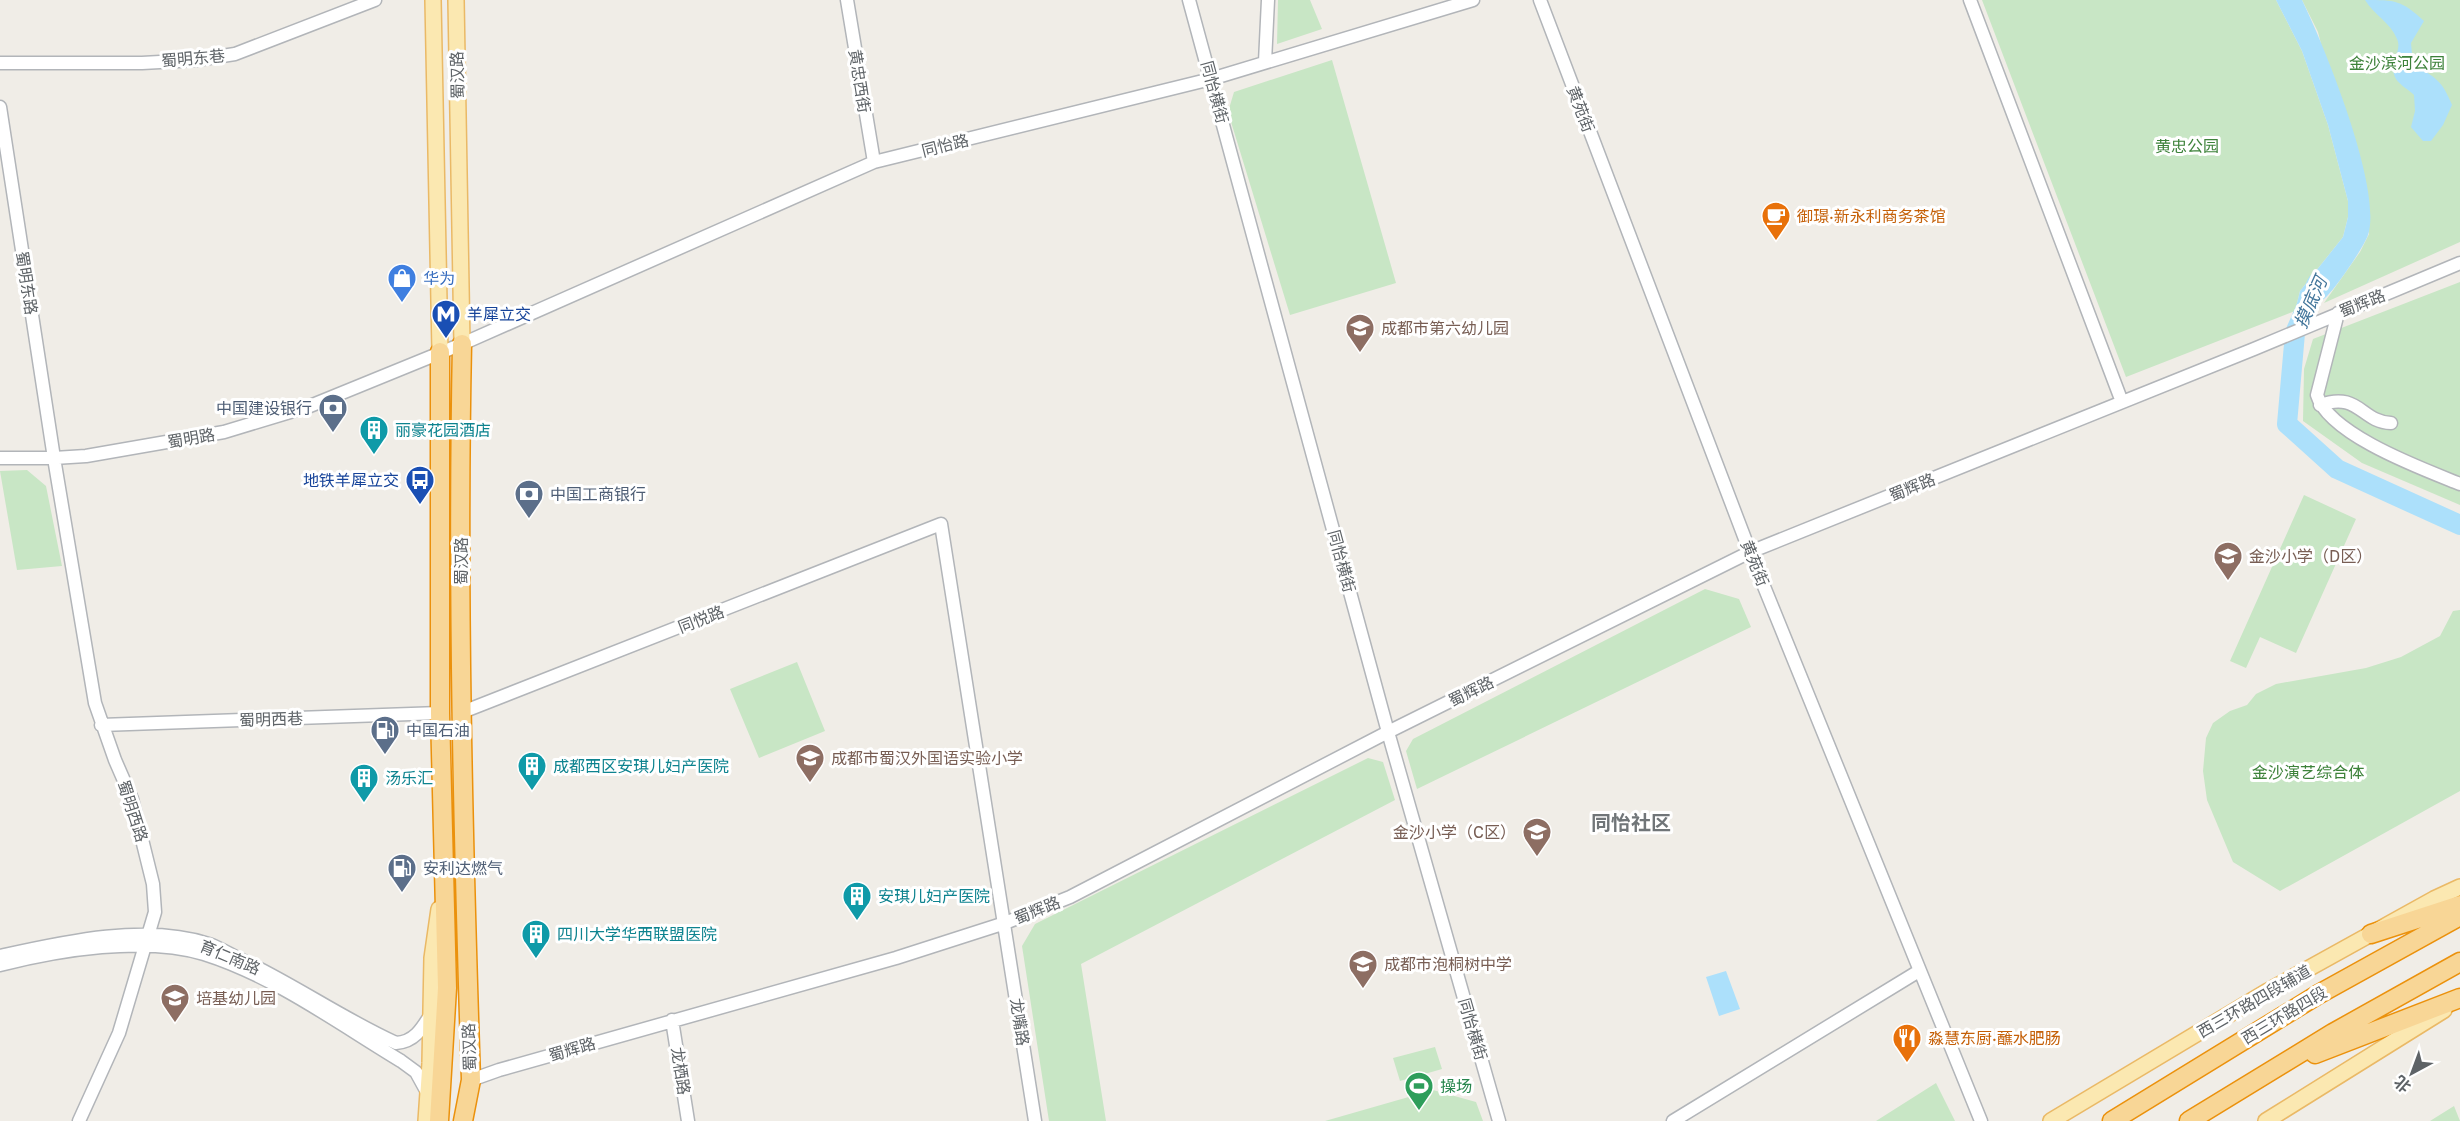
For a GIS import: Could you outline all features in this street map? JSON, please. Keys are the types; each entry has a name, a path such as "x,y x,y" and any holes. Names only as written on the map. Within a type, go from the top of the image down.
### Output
{"highway":[{"name":"蜀汉路","path":"462,344 460,713 471,1080 466,1101 465,1121"},
{"name":"蜀汉路","path":"439,1121 447,988 440,713 440,352"},
{"path":"2371,934 2460,905"},
{"name":"西三环路四段","path":"2112,1121 2319,994 2460,916"},
{"path":"2189,1121 2333,1033 2460,962"},
{"path":"2271,1071 2460,999"}],"main road":[{"name":"蜀汉路","path":"433,0 440,352"},
{"name":"蜀汉路","path":"456,0 462,344"},
{"path":"426,1121 432,958 444,870"},
{"name":"西三环路四段辅道","path":"2050,1121 2268,991 2460,886"},
{"path":"2266,1121 2460,999"}],"street":[{"name":"蜀明东巷","path":"0,63 142,63 196,60 235,54 375,0"},
{"name":"黄忠西街","path":"847,0 874,162"},
{"name":"同怡横街","path":"1189,0 1389,732 1499,1121"},
{"path":"1265,62 1268,0"},
{"name":"同怡路","path":"440,352 874,162 1211,79 1473,0"},
{"name":"黄苑街","path":"1540,0 1750,552 1982,1121"},
{"path":"1970,0 2122,402"},
{"name":"蜀明东路","path":"0,107 54,458"},
{"name":"蜀辉路","path":"471,1080 672,1020 896,958 1005,923 1070,897 1389,732 1750,552 2282,338 2460,263"},
{"path":"2338,313 2317,394 2320,405 2343,426 2393,456 2460,484"},
{"name":"蜀明路","path":"0,458 86,456 224,432 310,406 440,352"},
{"path":"2320,405 2330,402 2354,403 2374,418 2384,423 2391,423"},
{"name":"蜀明西路","path":"54,458 95,703 101,725 132,799 153,884 154,912 119,1034 79,1121"},
{"name":"同悦路","path":"460,713 941,524"},
{"name":"龙嘴路","path":"941,524 1035,1121"},
{"name":"蜀明西巷","path":"101,725 440,713"},
{"name":"育仁南路","path":"0,956 67,941 208,944 280,978 396,1043 406,1043 412,1039 431,1014"},
{"path":"0,965 65,951 146,941 203,954 284,990 401,1061 416,1072 424,1082 428,1094"},
{"path":"1673,1121 1919,971"},
{"name":"龙栖路","path":"672,1020 688,1121"}],"green space":[{"path":"1278,0 1310,0 1322,29 1277,44"},
{"name":"黄忠公园","path":"1982,0 2276,0 2302,51 2328,125 2348,201 2348,217 2343,237 2300,291 2295,311 2126,377"},
{"name":"金沙滨河公园","path":"2302,0 2460,0 2460,242 2324,303 2360,252 2369,234 2318,32"},
{"path":"1332,60 1396,283 1290,315 1228,112 1234,92"},
{"path":"2460,282 2460,505 2362,463 2303,421 2304,369 2313,339"},
{"path":"27,470 46,486 62,566 17,570 0,471"},
{"path":"2304,495 2356,519 2296,653 2260,637 2246,668 2230,661"},
{"path":"1705,589 1739,599 1751,627 1417,789 1406,751 1413,739"},
{"name":"金沙演艺综合体","path":"2460,610 2460,791 2280,891 2233,862 2207,800 2203,771 2206,738 2213,723 2230,711 2247,705 2256,694 2276,684 2366,668 2401,657 2440,636 2453,611"},
{"path":"797,662 825,731 759,758 730,689"},
{"path":"1368,758 1383,762 1395,800 1081,964 1106,1121 1049,1121 1022,946 1035,924"},
{"path":"1435,1047 1442,1069 1400,1081 1393,1058"},
{"path":"1936,1083 1955,1121 1876,1121"},
{"name":"操场","path":"1433,1090 1476,1102 1483,1121 1325,1121"},
{"path":"2454,1106 2460,1121 2430,1121"}],"water":[{"path":"2276,0 2302,0 2312,21 2337,82 2360,152 2370,214 2368,235 2335,287 2324,299 2295,311 2300,291 2343,237 2348,217 2348,201 2328,125 2302,51"},
{"path":"2365,0 2398,3 2424,21 2411,43 2413,64 2437,80 2452,105 2443,125 2431,141 2423,141 2411,127 2415,111 2414,95 2396,79 2393,68 2398,48 2397,39"},
{"path":"1726,971 1740,1009 1719,1016 1706,977"}],"waterway":[{"name":"摸底河","path":"2317,283 2295,333 2287,424 2337,469 2460,525"}],"place":[{"name":"御璟·新永利商务茶馆","path":"1776,242"},
{"name":"华为","path":"402,304"},
{"name":"羊犀立交","path":"446,340"},
{"name":"成都市第六幼儿园","path":"1360,354"},
{"name":"中国建设银行","path":"333,434"},
{"name":"丽豪花园酒店","path":"374,456"},
{"name":"地铁羊犀立交","path":"420,506"},
{"name":"中国工商银行","path":"529,520"},
{"name":"金沙小学（D区）","path":"2228,582"},
{"name":"中国石油","path":"385,756"},
{"name":"成都市蜀汉外国语实验小学","path":"810,784"},
{"name":"成都西区安琪儿妇产医院","path":"532,792"},
{"name":"汤乐汇","path":"364,804"},
{"name":"金沙小学（C区）","path":"1537,858"},
{"name":"安利达燃气","path":"402,894"},
{"name":"安琪儿妇产医院","path":"857,922"},
{"name":"四川大学华西联盟医院","path":"536,960"},
{"name":"成都市泡桐树中学","path":"1363,990"},
{"name":"培基幼儿园","path":"175,1024"},
{"name":"淼慧东厨·蘸水肥肠","path":"1907,1064"},
{"name":"操场","path":"1419,1112"}],"district":[{"name":"同怡社区","path":"1631,822"}]}
